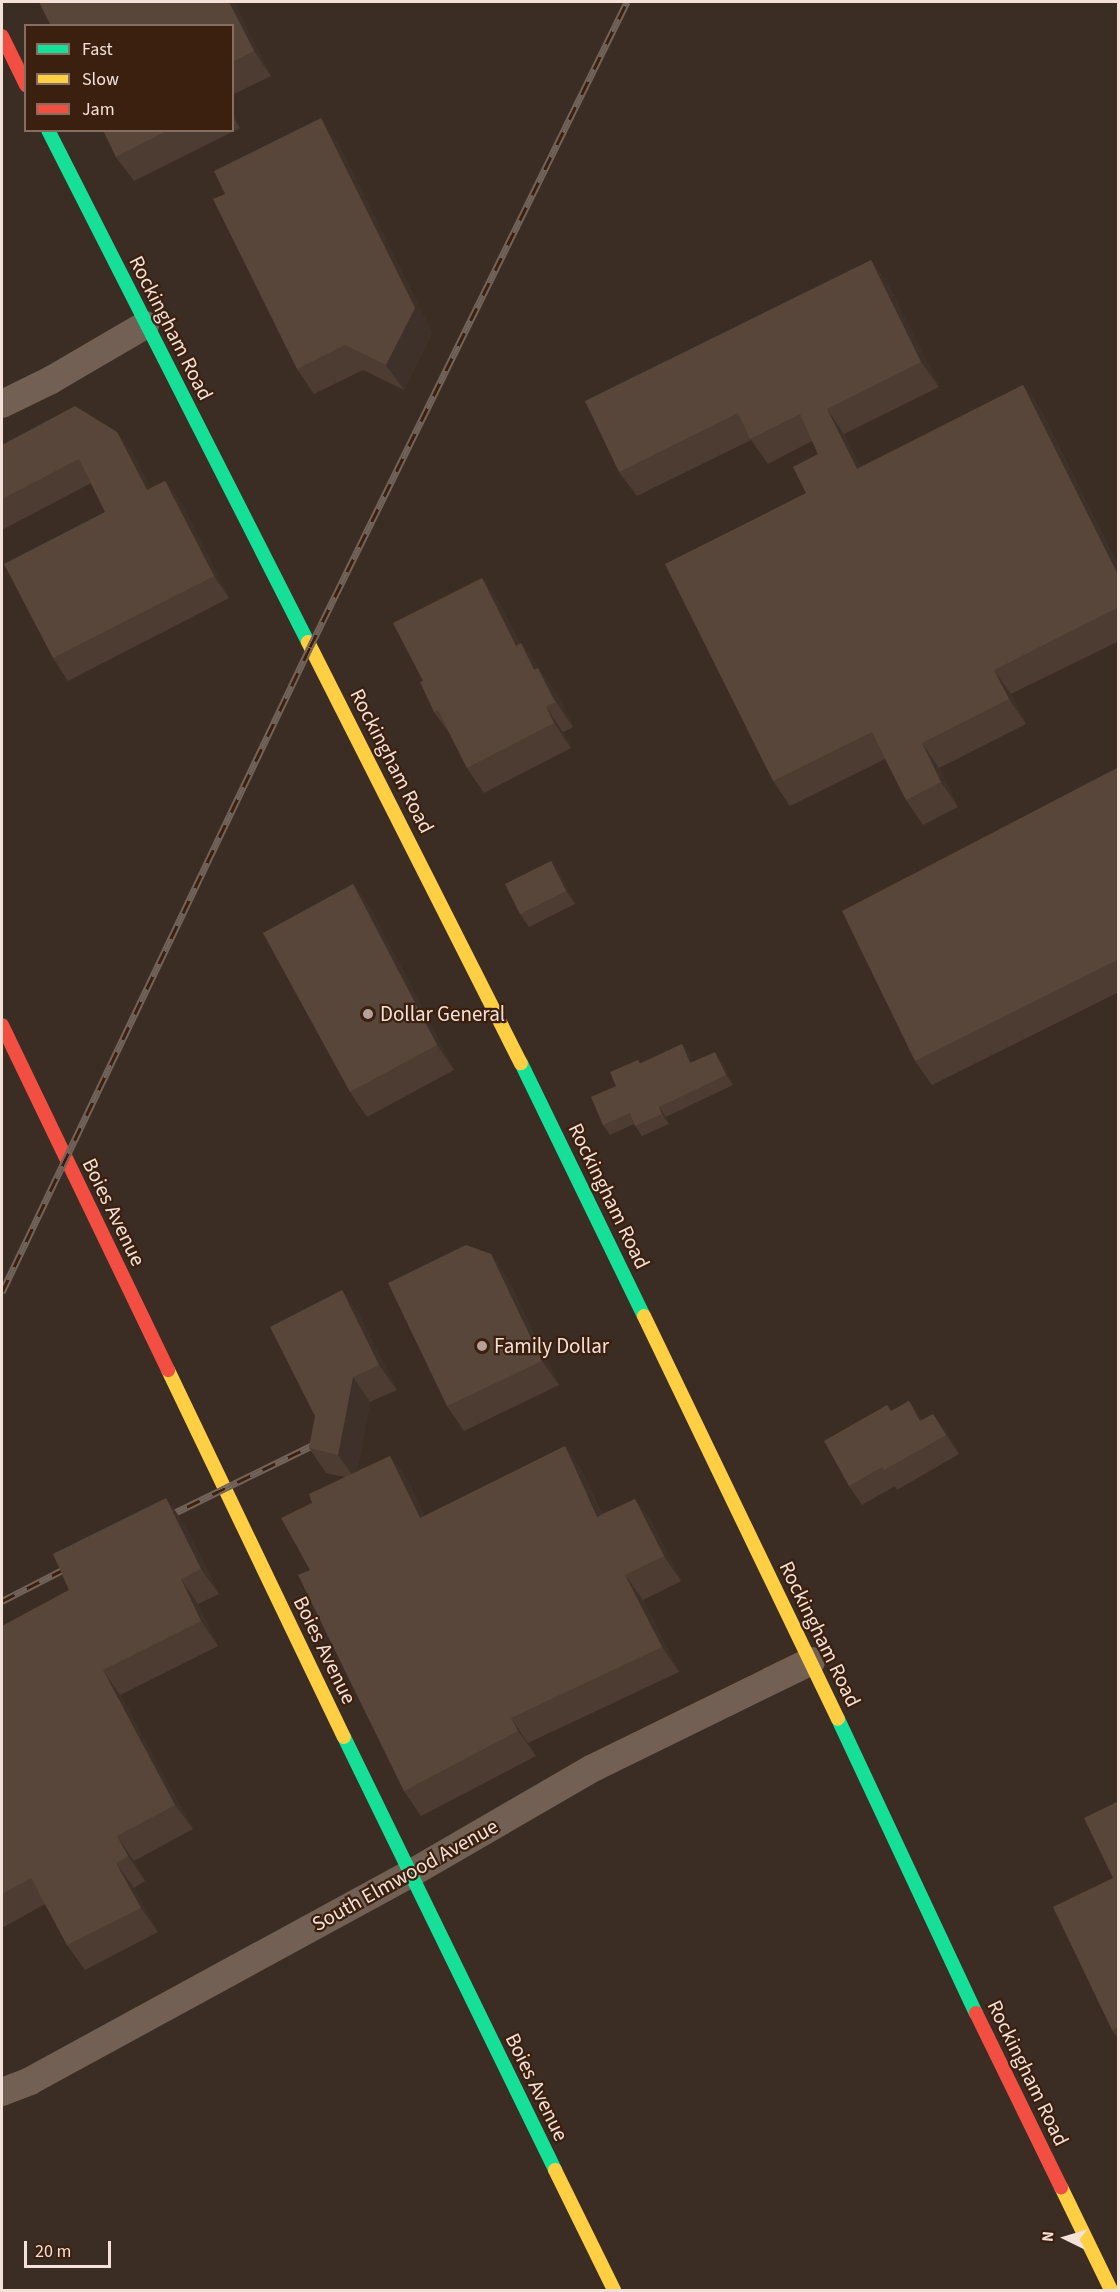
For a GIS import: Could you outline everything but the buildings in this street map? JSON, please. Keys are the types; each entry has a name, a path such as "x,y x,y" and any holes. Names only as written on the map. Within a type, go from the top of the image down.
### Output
{"street":[{"path":"2,36 24,81"},
{"name":"Rockingham Road","path":"49,132 145,325 502,1023 811,1661 929,1918 1111,2290"},
{"path":"2,404 51,380 145,325"},
{"name":"Boies Avenue","path":"2,1026 410,1874 614,2290"},
{"name":"South Elmwood Avenue","path":"2,2092 30,2081 410,1874 593,1768 811,1661"}],"railway":[{"path":"2,1292 310,647 627,2"},
{"path":"162,1519 323,1440"},
{"path":"2,1601 76,1563"}],"traffic: fast":[{"path":"49,132 308,642"},
{"path":"521,1063 644,1316"},
{"path":"838,1719 976,2013"},
{"path":"344,1737 555,2170"}],"traffic: slow":[{"path":"308,642 521,1063"},
{"path":"644,1316 838,1719"},
{"path":"168,1370 344,1737"},
{"path":"555,2170 614,2290"},
{"path":"1061,2187 1111,2290"}],"traffic: jam":[{"path":"2,36 24,81"},
{"path":"2,1025 168,1370"},
{"path":"976,2013 1061,2187"}],"place":[{"name":"Dollar General","path":"368,1014"},
{"name":"Family Dollar","path":"482,1346"}]}
